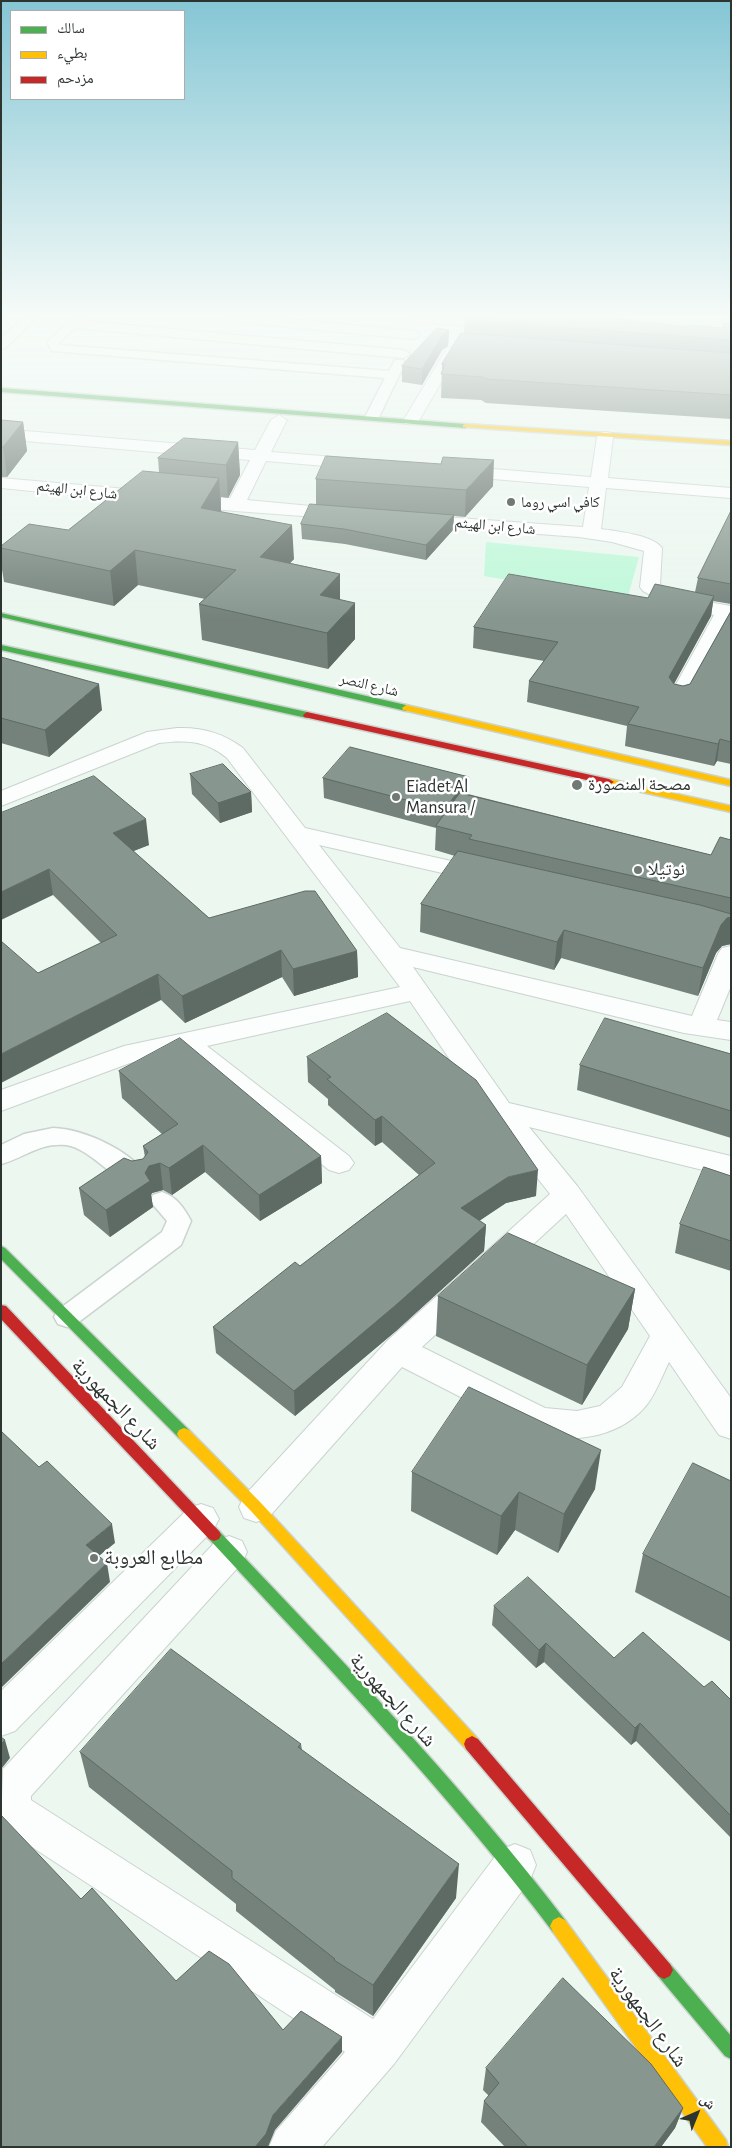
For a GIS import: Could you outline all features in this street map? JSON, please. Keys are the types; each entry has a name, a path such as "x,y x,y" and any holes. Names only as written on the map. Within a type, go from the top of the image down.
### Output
{"main road":[{"path":"250,418 604,441 731,444"},
{"path":"388,418 604,441 663,451"},
{"name":"شارع النصر","path":"1,615 731,783"},
{"path":"1,647 731,809"},
{"path":"1,657 84,665"},
{"name":"شارع الجمهورية","path":"1,1252 256,1507 473,1745 731,2050"},
{"name":"شارع الجمهورية","path":"1,1310 201,1519 229,1552 380,1711 515,1865 719,2147"}],"street":[{"path":"235,506 279,420"},
{"path":"1,434 260,457 377,465"},
{"path":"591,534 600,482 604,441"},
{"path":"444,470 730,493"},
{"name":"شارع ابن الهيثم","path":"1,483 235,506 363,516"},
{"name":"شارع ابن الهيثم","path":"403,519 591,534 648,544 653,548 654,553 650,587 659,595 679,602 728,612"},
{"path":"679,699 728,612"},
{"path":"1,799 155,737 181,734 205,735 222,741 234,753 298,833 390,954 499,1110 568,1195 666,1337 731,1425"},
{"path":"298,833 500,879"},
{"path":"701,1027 730,940"},
{"path":"390,954 701,1027 731,1031"},
{"path":"1,1101 60,1077 124,1055 415,992"},
{"path":"185,1043 339,1162"},
{"path":"499,1110 731,1167"},
{"path":"256,1507 398,1350 568,1195"},
{"path":"398,1350 541,1422 577,1425 610,1417 634,1397 666,1337"},
{"path":"1,1718 201,1519"},
{"path":"229,1552 17,1783 10,1800 17,1814 378,2048"},
{"path":"292,2147 378,2048 515,1865"}],"lane":[{"path":"1,1156 36,1139 70,1135 95,1146 137,1179"},
{"path":"67,1317 172,1238 179,1221 174,1213 162,1202"}],"green space":[{"path":"486,542 639,557 627,600 484,576"}],"building":[{"path":"1,420 23,422 3,447 1,447"},
{"path":"184,438 238,442 226,465 158,458"},
{"path":"326,456 441,464 443,457 494,460 466,490 316,479"},
{"path":"143,471 219,478 201,508 292,525 260,557 340,574 320,595 355,603 327,633 199,604 236,570 135,550 110,571 1,548 1,546 29,524 68,530"},
{"path":"310,504 454,515 426,545 344,529 301,524"},
{"path":"731,511 731,584 698,578"},
{"path":"509,574 648,598 655,584 714,596 669,677 674,684 683,686 690,684 731,611 731,742 720,739 718,744 628,724 639,707 529,681 558,642 474,627"},
{"path":"1,657 99,684 45,730 1,718"},
{"path":"350,747 469,777 444,810 323,778"},
{"path":"223,764 251,792 218,803 190,774"},
{"path":"94,776 146,819 113,833 209,918 305,891 315,891 357,951 293,969 281,950 182,996 158,974 1,1054 1,941 38,973 117,935 49,869 1,892 1,813"},
{"path":"460,793 711,855 720,837 731,840 731,898 469,839 472,835 436,826"},
{"path":"458,851 700,905 731,914 731,917 727,918 721,925 703,968 564,930 557,942 421,904"},
{"path":"387,1013 476,1080 538,1170 508,1177 461,1208 486,1225 396,1305 294,1391 213,1327 295,1262 300,1266 435,1163 382,1116 375,1120 327,1079 331,1077 307,1057"},
{"path":"605,1018 731,1054 731,1111 580,1065"},
{"path":"180,1038 321,1156 259,1195 203,1145 169,1168 160,1163 149,1166 145,1173 150,1181 106,1210 79,1188 124,1158 132,1161 143,1159 148,1152 143,1146 178,1124 119,1071"},
{"path":"704,1167 731,1176 731,1241 680,1224"},
{"path":"508,1233 635,1289 587,1365 438,1296"},
{"path":"469,1387 601,1450 564,1514 519,1492 501,1516 412,1472"},
{"path":"1,1431 39,1467 47,1461 112,1524 86,1545 107,1563 1,1664"},
{"path":"693,1463 731,1481 731,1598 643,1554"},
{"path":"528,1577 614,1658 643,1632 704,1687 712,1681 731,1700 731,1816 640,1723 635,1728 546,1643 539,1650 494,1606"},
{"path":"171,1649 301,1744 298,1747 459,1864 373,1985 334,1960 232,1878 232,1871 80,1752"},
{"path":"1,1815 81,1899 92,1888 176,1981 209,1951 229,1964 283,2030 301,2011 342,2037 273,2115 266,2134 255,2147 1,2147"},
{"path":"563,1978 651,2064 683,2108 654,2147 528,2147 484,2101 499,2083 486,2068"}],"traffic: fast":[{"path":"365,418 465,426"},
{"path":"1,615 406,708"},
{"path":"1,647 307,715"},
{"path":"1,1251 184,1434"},
{"path":"214,1535 349,1678 436,1774 520,1874 559,1926"},
{"path":"664,1970 731,2050"}],"traffic: slow":[{"path":"465,426 731,443"},
{"path":"406,708 731,783"},
{"path":"609,782 731,809"},
{"path":"184,1434 256,1507 472,1744"},
{"path":"559,1926 719,2147"}],"traffic: jam":[{"path":"307,715 609,782"},
{"path":"1,1310 214,1535"},
{"path":"472,1744 664,1970"}],"place":[{"name":"كافي اسي روما","path":"511,502"},
{"name":"مصحة المنصورة","path":"577,785"},
{"name":"Eiadet Al Mansura /","path":"396,797"},
{"name":"نوتيلا","path":"638,870"},
{"name":"مطابع العروبة","path":"94,1558"}]}
